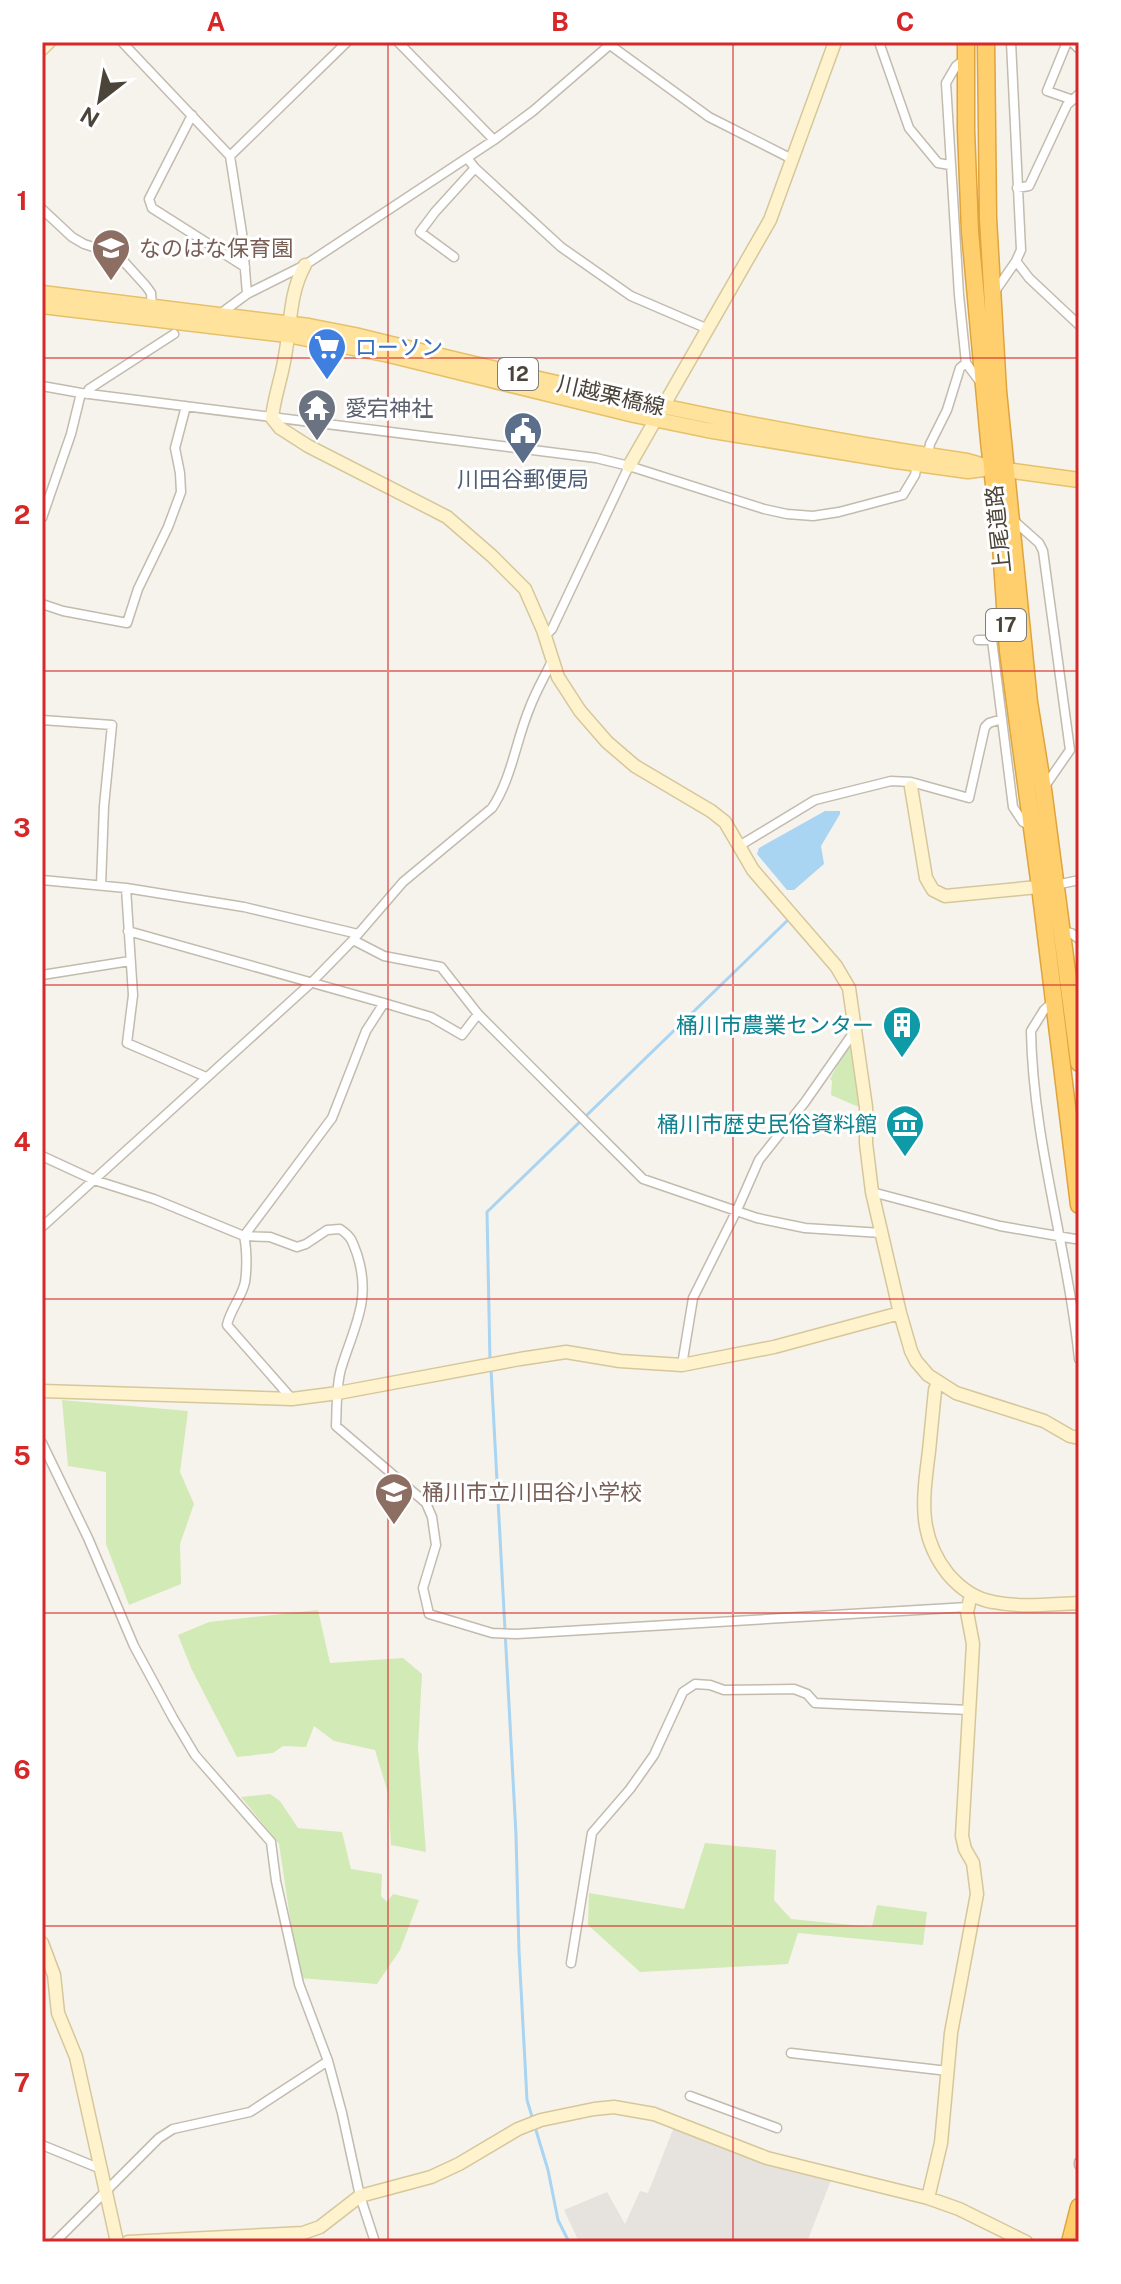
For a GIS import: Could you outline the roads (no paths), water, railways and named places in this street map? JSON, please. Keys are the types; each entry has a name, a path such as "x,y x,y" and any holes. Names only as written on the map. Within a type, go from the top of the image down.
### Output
{"highway":[{"name":"上尾道路","path":"986,42 987,202 1006,621 1031,825 1061,931 1079,1063"},
{"name":"上尾道路","path":"966,50 970,232 983,387 1012,518 1029,702 1043,789 1053,1002 1079,1205"},
{"path":"1070,2242 1079,2207"}],"main road":[{"name":"川越栗橋線","path":"42,293 219,315 288,329 418,362 659,413 768,441 923,460 968,471 999,469 1079,480"},
{"name":"川越栗橋線","path":"42,306 288,329"}],"street":[{"path":"42,49 49,42"},
{"path":"122,42 230,156 242,233 247,294"},
{"path":"230,156 347,42"},
{"path":"398,42 494,140"},
{"path":"545,636 552,629 629,466 770,220 835,42"},
{"path":"879,42 909,128 938,163 950,165"},
{"path":"993,294 1021,250 1011,42"},
{"path":"1076,97 1047,91 1069,42 1079,49"},
{"path":"219,315 247,294 305,265 494,140 533,111 611,43 709,117 792,159"},
{"path":"966,50 946,83 950,165 966,363 983,387"},
{"path":"1017,188 1029,186 1067,105 1076,97"},
{"path":"192,115 149,199 152,208 245,267"},
{"path":"467,158 561,247 631,296 708,329"},
{"path":"454,257 420,232 475,168"},
{"path":"42,209 72,237 98,250 118,255 151,293 152,307"},
{"path":"1016,261 1029,278 1079,325"},
{"path":"272,418 297,280 305,265"},
{"path":"43,514 84,394 174,334"},
{"path":"42,386 84,394 596,458 764,509 813,516 903,495 947,410 960,368 966,363"},
{"path":"42,604 127,623 138,589 181,492 175,448 186,406"},
{"path":"272,418 299,442 430,507 459,526 525,589 558,677 580,711 607,742 635,766 725,822 753,870 842,975 849,988 866,1107 866,1143 872,1192 900,1313 916,1361 938,1382 956,1393 1044,1421 1079,1438"},
{"path":"1012,518 1039,543 1043,551 1070,750 1043,789"},
{"path":"1006,621 992,640 1013,807 1016,815 1031,825"},
{"path":"978,640 992,640"},
{"path":"42,1227 311,983 403,882 492,808 513,762 530,707 552,661"},
{"path":"739,846 815,800 891,781 911,782 969,798 985,727 1002,719"},
{"path":"42,720 112,725 104,806 101,885"},
{"path":"911,787 924,872 933,890 941,895 951,897 1079,880"},
{"path":"42,880 126,888 244,907 356,937 384,956 441,967 478,1014 643,1179 757,1218 805,1228 881,1233"},
{"path":"126,888 133,995 127,1043 206,1077"},
{"path":"128,931 431,1017 462,1035 478,1014"},
{"path":"1061,931 1079,939"},
{"path":"42,975 130,961"},
{"path":"1053,1002 1033,1025 1036,1104 1079,1359"},
{"path":"244,1236 332,1118 366,1031 384,1003"},
{"path":"682,1365 693,1298 759,1160 805,1102 856,1028"},
{"path":"42,1156 94,1180 154,1199 244,1236 270,1237 297,1247 327,1230 340,1229 351,1236 363,1274 364,1293 340,1373 336,1426 426,1503 432,1517 436,1545 423,1588 429,1614 433,1616 492,1633 517,1634 983,1600 1011,1605 1079,1603"},
{"path":"872,1192 1000,1226 1075,1239"},
{"path":"244,1236 245,1284 227,1325 292,1399"},
{"path":"42,1391 292,1399 566,1352 620,1361 682,1365 774,1347 900,1313"},
{"path":"928,2198 941,2143 955,2007 977,1894 973,1863 962,1836 973,1644 967,1612 969,1601 935,1557 924,1521 924,1493 938,1382"},
{"path":"42,1443 88,1538 134,1646 173,1718 195,1755 271,1842 276,1881 299,1984 328,2061 360,2196 375,2242"},
{"path":"571,1963 592,1833 654,1755 683,1692 695,1684 724,1690 794,1689 807,1694 815,1703 969,1710"},
{"path":"42,1943 54,1975 58,2013 76,2057 117,2242"},
{"path":"791,2053 948,2071"},
{"path":"55,2242 159,2138 173,2129 250,2112 328,2061"},
{"path":"690,2096 777,2128"},
{"path":"128,2242 303,2233 320,2227 360,2196 431,2177 518,2129 541,2120 614,2107 654,2114 767,2158 928,2198 979,2218 1026,2242"},
{"path":"42,2145 101,2169"}],"water":[{"path":"825,811 840,811 840,814 821,846 824,864 794,890 787,890 757,854 759,848"}],"waterway":[{"path":"490,1362 487,1212 790,918"},
{"path":"491,1369 527,2100 533,2120"},
{"path":"535,2127 558,2220 569,2242"}],"place":[{"name":"なのはな保育園","path":"111,282"},
{"name":"ローソン","path":"327,381"},
{"name":"愛宕神社","path":"317,442"},
{"name":"川田谷郵便局","path":"523,465"},
{"name":"桶川市農業センター","path":"902,1059"},
{"name":"桶川市歴史民俗資料館","path":"905,1158"},
{"name":"桶川市立川田谷小学校","path":"394,1526"}]}
